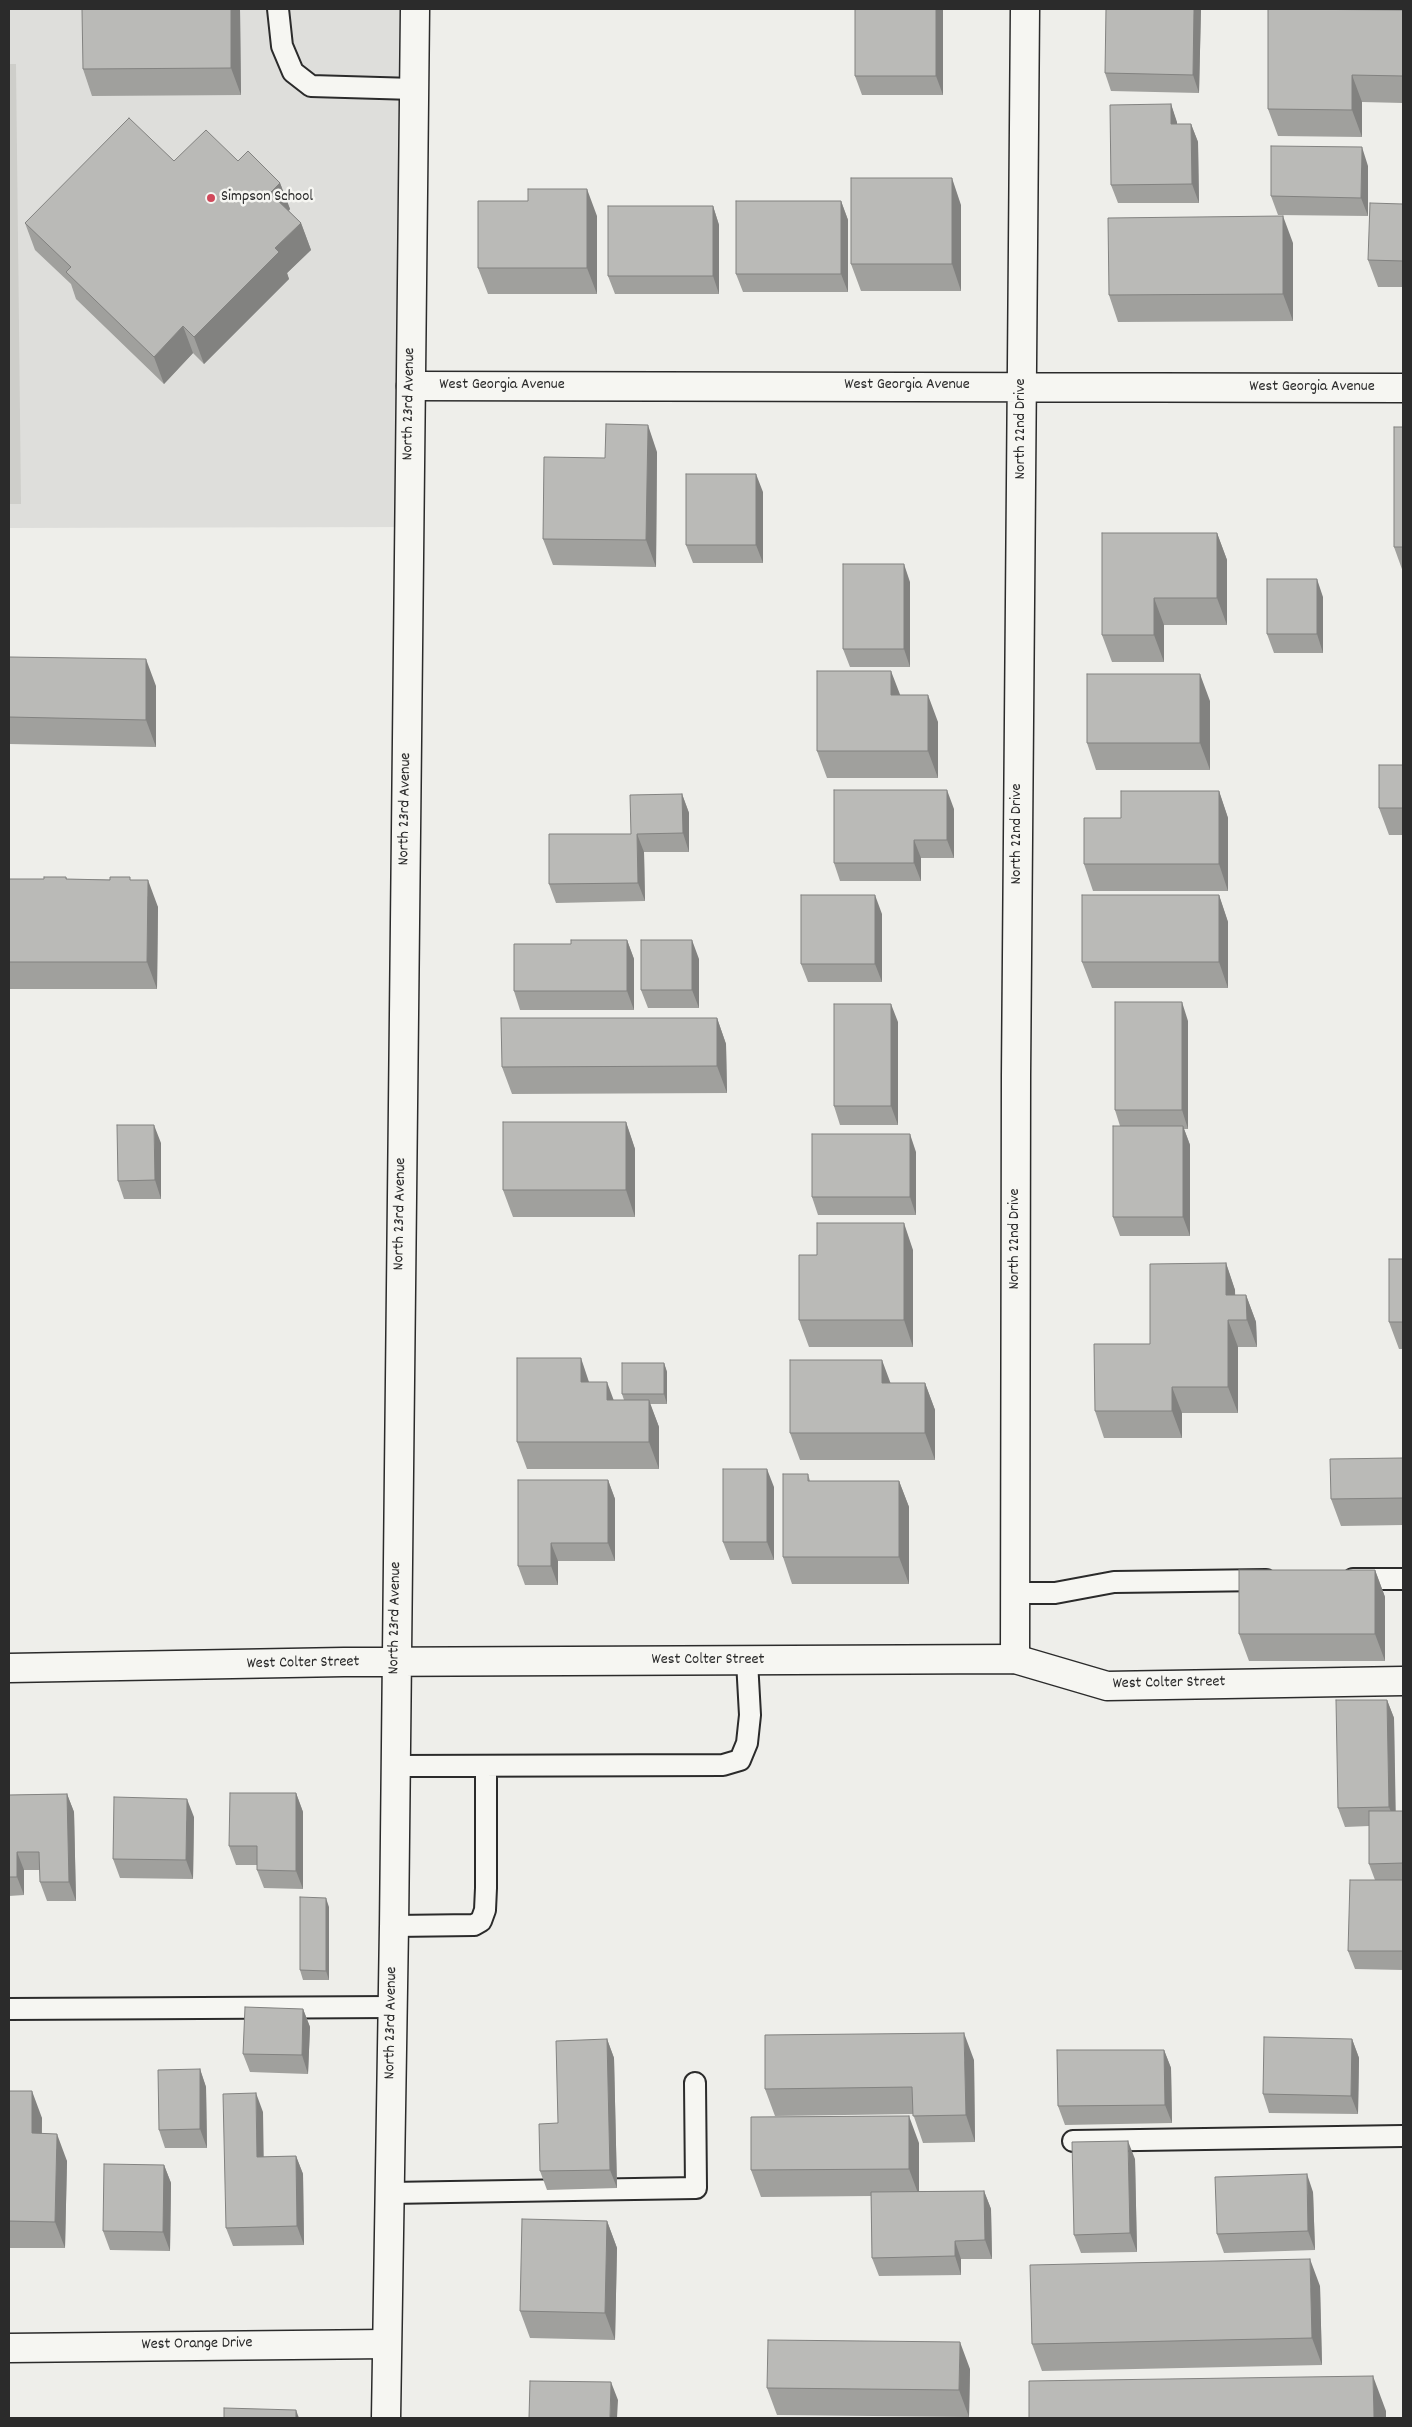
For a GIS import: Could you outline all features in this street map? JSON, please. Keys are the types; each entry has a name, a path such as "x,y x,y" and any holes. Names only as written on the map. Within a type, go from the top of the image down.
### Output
{"street":[{"name":"North 23rd Avenue","path":"386,2418 394,1926 395,1662 415,9"},
{"name":"North 22nd Drive","path":"1015,1659 1025,9"},
{"name":"West Georgia Avenue","path":"411,386 1403,388"},
{"name":"West Colter Street","path":"9,1668 395,1662 1015,1659 1107,1686 1403,1681"},
{"name":"West Orange Drive","path":"9,2348 386,2344"}],"lane":[{"path":"278,9 282,46 293,72 311,86 414,88"},
{"path":"1333,1580 1403,1579"},
{"path":"1015,1593 1055,1592 1114,1582 1284,1580"},
{"path":"395,1766 723,1765 740,1760 747,1743 750,1715 747,1661"},
{"path":"394,1926 474,1925 482,1921 485,1910 486,1888 486,1767"},
{"path":"9,2009 393,2006"},
{"path":"389,2193 696,2188 695,2082"},
{"path":"1073,2141 1403,2136"}],"shaded area":[{"name":"Simpson School","path":"9,9 414,9 409,527 9,528"},
{"path":"9,64 16,64 21,504 9,504"}],"building":[{"path":"82,9 231,9 231,68 83,69"},
{"path":"855,9 936,9 936,76 855,76"},
{"path":"1106,9 1194,9 1193,75 1105,73"},
{"path":"1268,9 1403,10 1403,76 1352,75 1352,110 1268,109"},
{"path":"1171,104 1171,124 1191,124 1192,184 1111,185 1110,105"},
{"path":"129,118 174,161 206,130 238,161 248,151 280,183 270,193 301,223 275,248 279,252 194,337 183,326 154,357 66,272 71,267 25,223"},
{"path":"1271,146 1362,147 1361,198 1271,196"},
{"path":"851,178 952,178 952,264 851,264"},
{"path":"528,189 587,189 587,268 478,268 478,201 528,201"},
{"path":"736,201 841,201 841,274 736,274"},
{"path":"1370,203 1403,204 1403,261 1368,260"},
{"path":"608,206 713,206 713,276 608,276"},
{"path":"1283,216 1283,294 1109,295 1108,218"},
{"path":"606,424 648,425 646,540 543,539 544,457 605,458"},
{"path":"1394,427 1403,427 1403,547 1394,547"},
{"path":"686,474 756,474 756,545 686,545"},
{"path":"1102,533 1217,533 1217,598 1154,598 1154,635 1102,635"},
{"path":"843,564 904,564 904,649 843,649"},
{"path":"1267,579 1317,579 1317,634 1267,634"},
{"path":"9,657 146,659 146,720 9,717"},
{"path":"817,671 891,671 891,695 928,695 928,751 817,751"},
{"path":"1087,674 1200,674 1200,743 1087,743"},
{"path":"1379,765 1403,765 1403,808 1379,808"},
{"path":"834,790 947,790 947,840 914,840 914,863 834,863"},
{"path":"1121,791 1219,791 1219,864 1084,864 1084,818 1121,818"},
{"path":"682,794 683,833 637,834 638,883 549,884 549,834 631,834 630,795"},
{"path":"44,877 110,880 110,877 130,877 130,880 148,880 147,962 9,962 9,879 44,879"},
{"path":"801,895 875,895 875,964 801,964"},
{"path":"1082,895 1219,895 1219,962 1082,962"},
{"path":"571,940 627,940 627,991 514,991 514,944 571,944"},
{"path":"641,940 692,940 692,990 641,990"},
{"path":"1115,1002 1182,1002 1182,1110 1115,1110"},
{"path":"834,1004 891,1004 891,1106 834,1106"},
{"path":"501,1018 717,1018 717,1066 502,1067"},
{"path":"503,1122 626,1122 626,1190 503,1190"},
{"path":"117,1125 154,1125 155,1180 118,1181"},
{"path":"1113,1126 1183,1126 1183,1217 1113,1217"},
{"path":"812,1134 910,1134 910,1197 812,1197"},
{"path":"817,1223 904,1223 904,1320 799,1320 799,1255 817,1255"},
{"path":"1389,1259 1403,1259 1403,1322 1389,1322"},
{"path":"1226,1263 1226,1295 1246,1295 1247,1320 1228,1320 1228,1387 1172,1387 1172,1411 1095,1411 1094,1344 1150,1344 1150,1264"},
{"path":"517,1358 581,1358 581,1382 607,1382 607,1400 649,1400 649,1442 517,1442"},
{"path":"790,1360 882,1360 882,1383 925,1383 925,1433 790,1433"},
{"path":"622,1363 664,1363 664,1394 622,1394"},
{"path":"1403,1458 1403,1498 1331,1499 1330,1459"},
{"path":"723,1469 767,1469 767,1542 723,1542"},
{"path":"783,1474 808,1474 808,1481 899,1481 899,1557 783,1557"},
{"path":"518,1480 608,1480 608,1543 551,1543 551,1566 518,1566"},
{"path":"1239,1570 1375,1570 1375,1634 1239,1634"},
{"path":"1336,1700 1387,1700 1389,1807 1338,1808"},
{"path":"230,1793 296,1793 296,1871 257,1870 257,1846 229,1846"},
{"path":"67,1794 69,1882 40,1882 39,1852 17,1852 17,1877 9,1877 9,1795"},
{"path":"114,1797 187,1799 186,1860 113,1859"},
{"path":"1369,1811 1403,1811 1403,1863 1369,1864"},
{"path":"1350,1880 1403,1880 1403,1951 1348,1951"},
{"path":"300,1897 326,1898 326,1971 300,1970"},
{"path":"245,2007 303,2009 302,2055 243,2054"},
{"path":"964,2033 966,2115 913,2116 912,2087 765,2089 765,2035"},
{"path":"1264,2037 1352,2039 1351,2096 1263,2094"},
{"path":"607,2039 610,2170 540,2171 539,2124 558,2123 556,2041"},
{"path":"1057,2050 1164,2050 1165,2105 1058,2106"},
{"path":"200,2069 200,2129 159,2130 158,2070"},
{"path":"9,2091 32,2091 32,2133 57,2134 55,2222 9,2221"},
{"path":"256,2093 257,2157 296,2156 297,2226 226,2228 223,2094"},
{"path":"909,2116 909,2169 751,2170 751,2117"},
{"path":"1128,2141 1130,2233 1074,2235 1072,2142"},
{"path":"104,2164 164,2165 163,2232 103,2231"},
{"path":"1307,2174 1308,2231 1217,2234 1215,2177"},
{"path":"984,2191 985,2240 955,2241 955,2256 872,2258 871,2192"},
{"path":"522,2219 607,2221 605,2313 520,2311"},
{"path":"1310,2259 1312,2338 1032,2344 1030,2265"},
{"path":"768,2340 960,2342 959,2390 767,2388"},
{"path":"1373,2376 1374,2418 1029,2418 1029,2381"},
{"path":"530,2381 611,2382 610,2418 529,2418"},
{"path":"224,2408 296,2410 296,2418 224,2418"}],"place":[{"name":"Simpson School","path":"211,198"}]}
